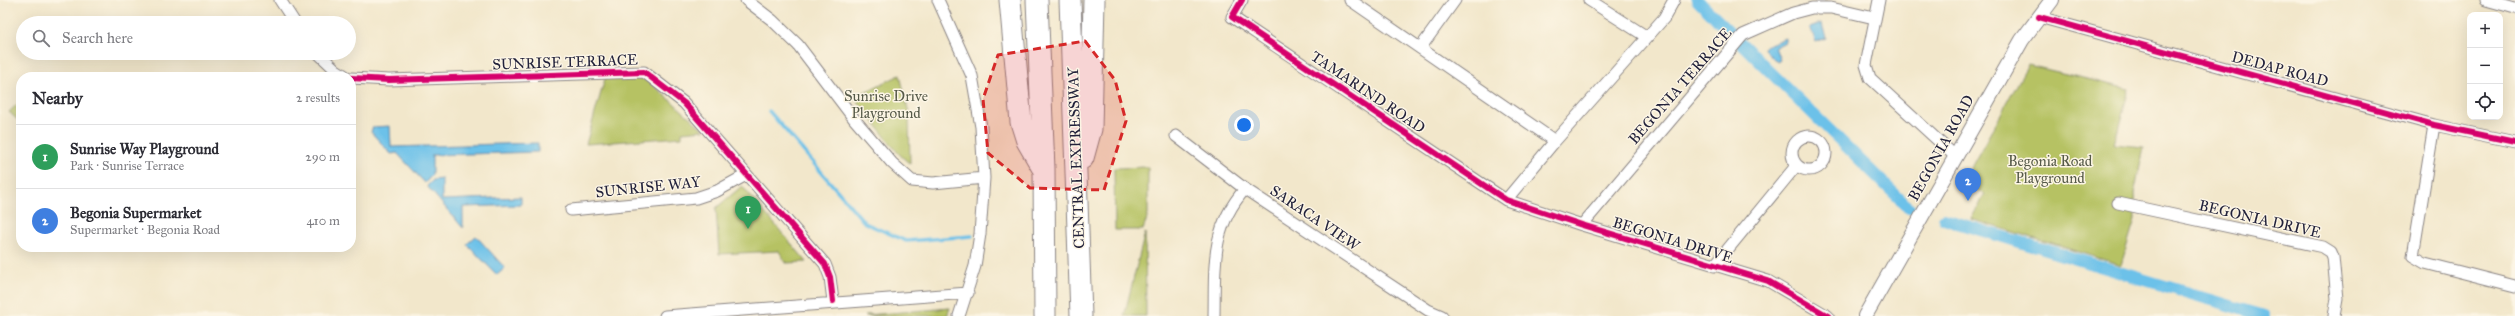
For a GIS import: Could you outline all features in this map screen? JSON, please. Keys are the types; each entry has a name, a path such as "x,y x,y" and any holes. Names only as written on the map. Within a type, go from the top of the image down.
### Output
{"highway":[{"path":"1010,0 1021,122 1027,141 1044,169"},
{"path":"1037,0 1044,169 1045,316"},
{"name":"CENTRAL EXPRESSWAY","path":"1070,0 1078,171 1082,316"},
{"path":"1078,171 1088,146 1091,129 1094,0"}],"street":[{"path":"280,0 290,16"},
{"path":"746,0 772,20 798,45 860,126 892,163 912,181 933,182 984,178"},
{"path":"938,0 972,76 981,127 984,178 980,234 975,266 968,293 959,316"},
{"name":"TAMARIND ROAD","path":"1242,0 1232,17 1506,200"},
{"path":"1350,0 1421,47 1554,141"},
{"path":"1421,47 1455,0"},
{"path":"1589,0 1647,37"},
{"path":"1506,200 1554,141 1664,18 1674,0"},
{"path":"1879,0 1874,18 1866,65 1870,78 1956,156"},
{"name":"BEGONIA ROAD","path":"1865,316 2022,40 2052,0"},
{"path":"2486,0 2515,8"},
{"name":"BEGONIA TERRACE","path":"1582,225 1743,35 1793,12 1812,8 1831,8 1874,18"},
{"name":"DEDAP ROAD","path":"2039,17 2434,125 2515,142"},
{"path":"325,60 339,72"},
{"name":"SUNRISE TERRACE","path":"356,78 389,80 644,72 684,103 825,264 830,277 833,302"},
{"path":"2434,125 2413,256 2425,263 2515,286"},
{"name":"SARACA VIEW","path":"1176,136 1245,189 1428,313 1442,316"},
{"name":"BEGONIA DRIVE","path":"1714,266 1796,166"},
{"name":"SUNRISE WAY","path":"571,210 696,198 717,192 746,175"},
{"path":"1214,316 1216,252 1220,227 1226,214 1245,189"},
{"name":"BEGONIA DRIVE","path":"1506,200 1714,266 1768,281 1828,316"},
{"name":"BEGONIA DRIVE","path":"2118,203 2323,247 2330,252 2333,257 2337,299 2334,316"},
{"path":"665,316 833,302 968,293"}],"highlighted area":[{"path":"1085,41 1115,80 1126,121 1104,190 1030,188 988,153 983,99 998,55"}],"green space":[{"name":"Begonia Road Playground","path":"2028,65 2129,89 2114,144 2144,147 2134,194 2135,219 2121,265 1971,219 1985,194 1973,188 1978,179 1968,173"},
{"path":"606,75 643,76 704,130 682,132 682,137 586,144"},
{"name":"Sunrise Drive Playground","path":"900,75 909,113 910,164 898,153 854,97"},
{"path":"16,105 16,118 9,112"},
{"path":"1148,167 1148,215 1143,230 1115,230 1114,168"},
{"path":"742,186 807,262 786,263 779,251 719,254 716,208"},
{"path":"1145,233 1146,316 1124,316"},
{"path":"950,308 947,316 866,316 866,315"}],"water":[{"path":"1822,24 1826,38 1816,42 1810,27"},
{"path":"1785,38 1785,42 1775,47 1780,60 1777,62 1764,49 1765,46"},
{"path":"390,126 391,147 538,143 538,152 432,155 432,175 425,183 397,153 391,154 371,132 373,127"},
{"path":"442,179 442,200 521,197 521,205 463,207 463,228 427,186 433,180"},
{"path":"476,236 505,268 497,275 467,244"}],"waterway":[{"path":"1697,0 1909,208"},
{"path":"769,111 865,223 906,241 972,236"},
{"path":"1944,219 2264,316"}],"cycle path":[{"path":"1242,0 1232,17 1506,200 1582,225 1768,281 1828,316"},
{"path":"2039,17 2434,125 2515,142"},
{"path":"356,78 389,80 644,72 684,103 825,264 830,277 833,301"}],"place":[{"name":"Begonia Supermarket","path":"1968,201"},
{"name":"Sunrise Way Playground","path":"748,229"}]}
